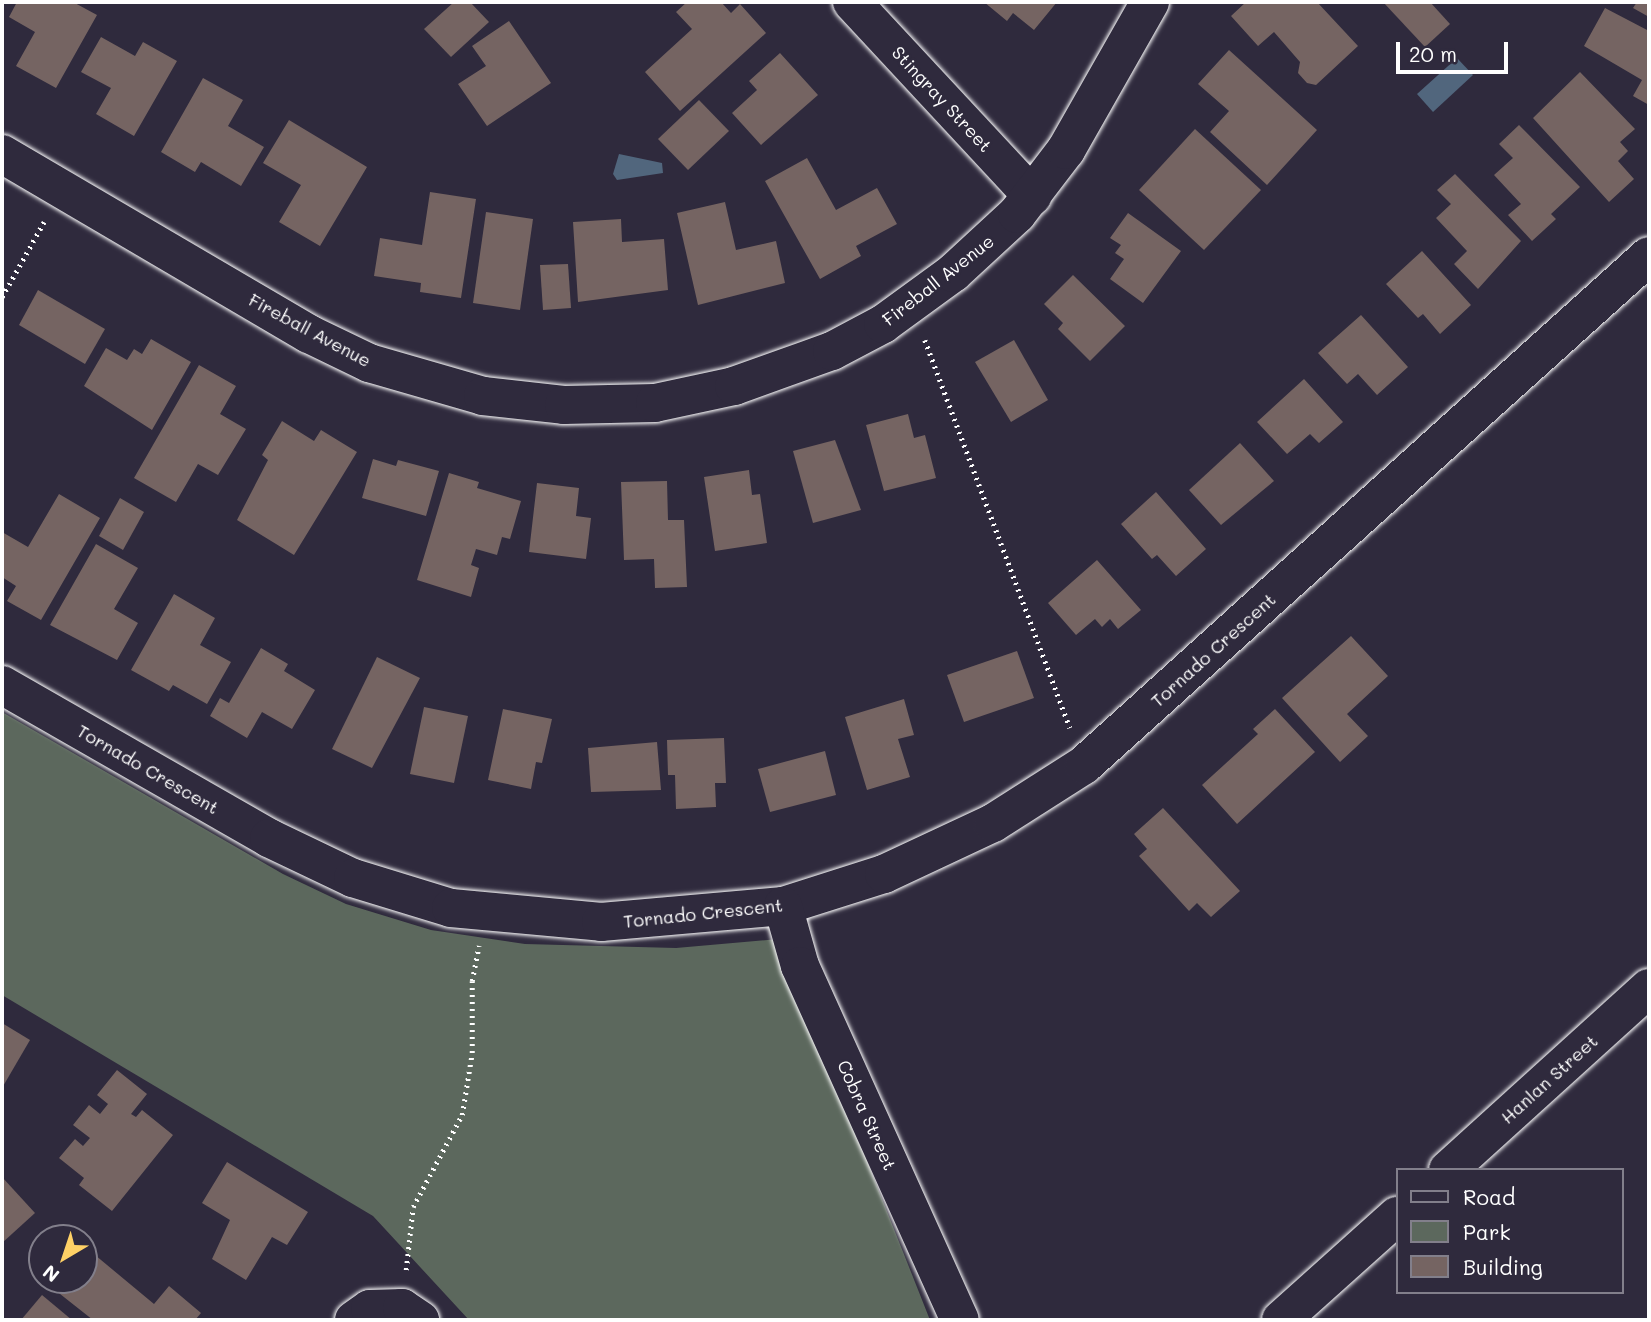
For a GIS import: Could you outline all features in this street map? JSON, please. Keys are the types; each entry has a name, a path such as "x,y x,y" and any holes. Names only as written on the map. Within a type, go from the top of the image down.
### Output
{"street":[{"name":"Stingray Street","path":"852,2 1032,196"},
{"name":"Fireball Avenue","path":"2,154 341,351 441,386 525,402 654,402 734,387 832,351 912,304 978,253 1032,196 1066,150 1150,2"},
{"name":"Tornado Crescent","path":"2,685 269,838 353,878 451,908 601,922 783,906 909,863 993,823 1084,765 1649,256"},
{"name":"Cobra Street","path":"783,906 800,966 960,1320"},
{"name":"Hanlan Street","path":"1450,1168 1649,988"},
{"path":"1282,1320 1396,1217"},
{"path":"354,1320 370,1309 411,1314"}],"path":[{"path":"2,297 63,190"},
{"path":"912,304 1084,765"},
{"path":"411,1314 413,1208 462,1115 472,1053 472,981 484,911"}],"green space":[{"path":"2,712 283,874 346,904 431,930 525,944 676,948 779,939 930,1320 469,1320 373,1216 2,995"}],"water":[{"path":"1457,58 1473,75 1433,112 1417,94"},
{"path":"619,154 662,163 663,173 617,180 613,174"}],"building":[{"path":"17,2 73,2 97,15 56,88 16,66 35,32 9,17"},
{"path":"454,2 470,2 489,22 451,57 424,29"},
{"path":"687,2 721,2 731,13 740,4 766,33 680,111 645,72 692,29 676,12"},
{"path":"984,2 1057,2 1034,30 1013,13 1007,21"},
{"path":"1246,2 1317,2 1358,46 1316,85 1307,83 1298,73 1300,62 1274,32 1258,46 1231,16"},
{"path":"1383,2 1430,2 1450,24 1425,47"},
{"path":"1637,2 1649,2 1649,17 1633,8"},
{"path":"1605,8 1649,31 1649,105 1633,96 1642,80 1584,46"},
{"path":"509,21 551,83 487,126 458,84 486,66 472,46"},
{"path":"101,37 135,56 143,42 177,61 134,136 96,114 111,88 81,72"},
{"path":"1229,50 1317,130 1267,185 1210,132 1229,111 1198,84"},
{"path":"780,53 818,95 761,145 732,113 757,90 749,81"},
{"path":"1580,72 1635,129 1620,142 1628,151 1618,161 1634,179 1609,202 1533,118"},
{"path":"203,78 243,100 228,126 264,147 241,186 201,162 195,172 161,152"},
{"path":"699,100 729,131 688,170 658,139"},
{"path":"289,120 367,167 320,246 279,222 301,185 263,163"},
{"path":"1519,125 1580,187 1551,214 1556,219 1532,241 1508,215 1521,204 1494,175 1513,158 1499,144"},
{"path":"1195,129 1261,190 1204,250 1139,190"},
{"path":"807,158 836,210 877,188 897,224 856,246 861,256 820,279 765,181"},
{"path":"1455,174 1521,241 1478,289 1454,264 1467,251 1436,218 1451,204 1437,190"},
{"path":"430,192 476,199 461,298 420,292 421,283 374,276 380,238 422,245"},
{"path":"725,202 736,250 776,241 785,283 698,305 677,213"},
{"path":"486,212 533,219 520,310 473,303"},
{"path":"1128,213 1181,251 1143,303 1110,279 1124,259 1115,253 1121,245 1110,238"},
{"path":"621,219 622,242 664,239 668,290 578,302 573,222"},
{"path":"1422,251 1471,305 1440,334 1423,314 1418,318 1386,284"},
{"path":"568,264 571,308 543,310 540,265"},
{"path":"1073,275 1125,326 1090,361 1058,329 1063,323 1044,304"},
{"path":"38,290 105,329 85,364 19,325"},
{"path":"1361,315 1408,367 1377,395 1358,374 1347,384 1318,353"},
{"path":"151,339 191,362 152,430 84,386 106,348 127,360 134,349 142,354"},
{"path":"1014,340 1048,400 1011,422 975,362"},
{"path":"199,365 236,386 220,414 246,429 218,475 198,464 176,502 134,478"},
{"path":"1304,379 1343,422 1319,443 1310,434 1287,454 1257,422"},
{"path":"908,414 914,438 925,435 936,478 884,491 866,425"},
{"path":"282,421 314,441 321,430 357,452 294,555 237,520 268,460 262,455"},
{"path":"835,440 861,510 813,523 793,451"},
{"path":"1240,443 1274,481 1221,525 1189,490"},
{"path":"373,459 396,466 398,460 439,471 426,516 362,498"},
{"path":"749,470 752,495 760,494 767,543 715,551 704,477"},
{"path":"449,473 479,482 477,488 521,501 510,539 502,537 497,555 476,549 471,565 479,568 471,597 417,580"},
{"path":"667,481 668,520 684,520 687,587 655,588 654,559 624,560 621,482"},
{"path":"537,483 579,488 576,516 591,518 586,559 529,552"},
{"path":"1156,492 1206,549 1176,576 1157,555 1152,559 1121,524"},
{"path":"59,494 100,518 41,620 7,601 16,586 2,577 2,532 28,547"},
{"path":"120,498 144,512 123,550 99,536"},
{"path":"96,544 138,568 114,609 138,623 117,660 50,625"},
{"path":"1097,560 1141,610 1118,629 1110,619 1102,627 1095,619 1076,635 1048,603"},
{"path":"174,594 215,618 200,645 231,662 207,704 173,685 169,691 131,670"},
{"path":"1351,636 1388,676 1347,714 1368,736 1340,762 1282,698"},
{"path":"261,648 288,664 284,671 315,690 292,729 262,712 247,738 210,716 220,698 229,703"},
{"path":"1017,651 1034,698 964,722 947,675"},
{"path":"377,657 420,678 372,768 332,749"},
{"path":"904,699 914,735 898,739 910,777 867,790 845,717"},
{"path":"424,707 468,716 454,783 410,774"},
{"path":"503,709 552,719 542,763 536,762 531,789 488,780"},
{"path":"1275,709 1315,752 1237,824 1202,785 1258,734 1253,729"},
{"path":"724,738 726,783 715,783 716,807 676,809 675,775 668,775 667,740"},
{"path":"657,742 661,790 591,792 588,748"},
{"path":"825,751 836,795 770,812 758,769"},
{"path":"1163,808 1240,891 1211,917 1197,903 1189,911 1139,856 1147,849 1134,834"},
{"path":"2,1023 30,1040 2,1088"},
{"path":"117,1070 147,1094 131,1114 136,1117 142,1110 173,1135 112,1211 79,1185 84,1178 59,1158 75,1139 83,1146 90,1138 73,1125 89,1105 100,1114 108,1104 97,1095"},
{"path":"227,1162 308,1212 287,1245 272,1237 246,1280 212,1259 230,1220 202,1203"},
{"path":"2,1177 35,1213 2,1243"},
{"path":"98,1257 154,1304 169,1286 201,1313 195,1320 93,1320 60,1294 98,1294"},
{"path":"42,1295 72,1320 21,1320"}]}
